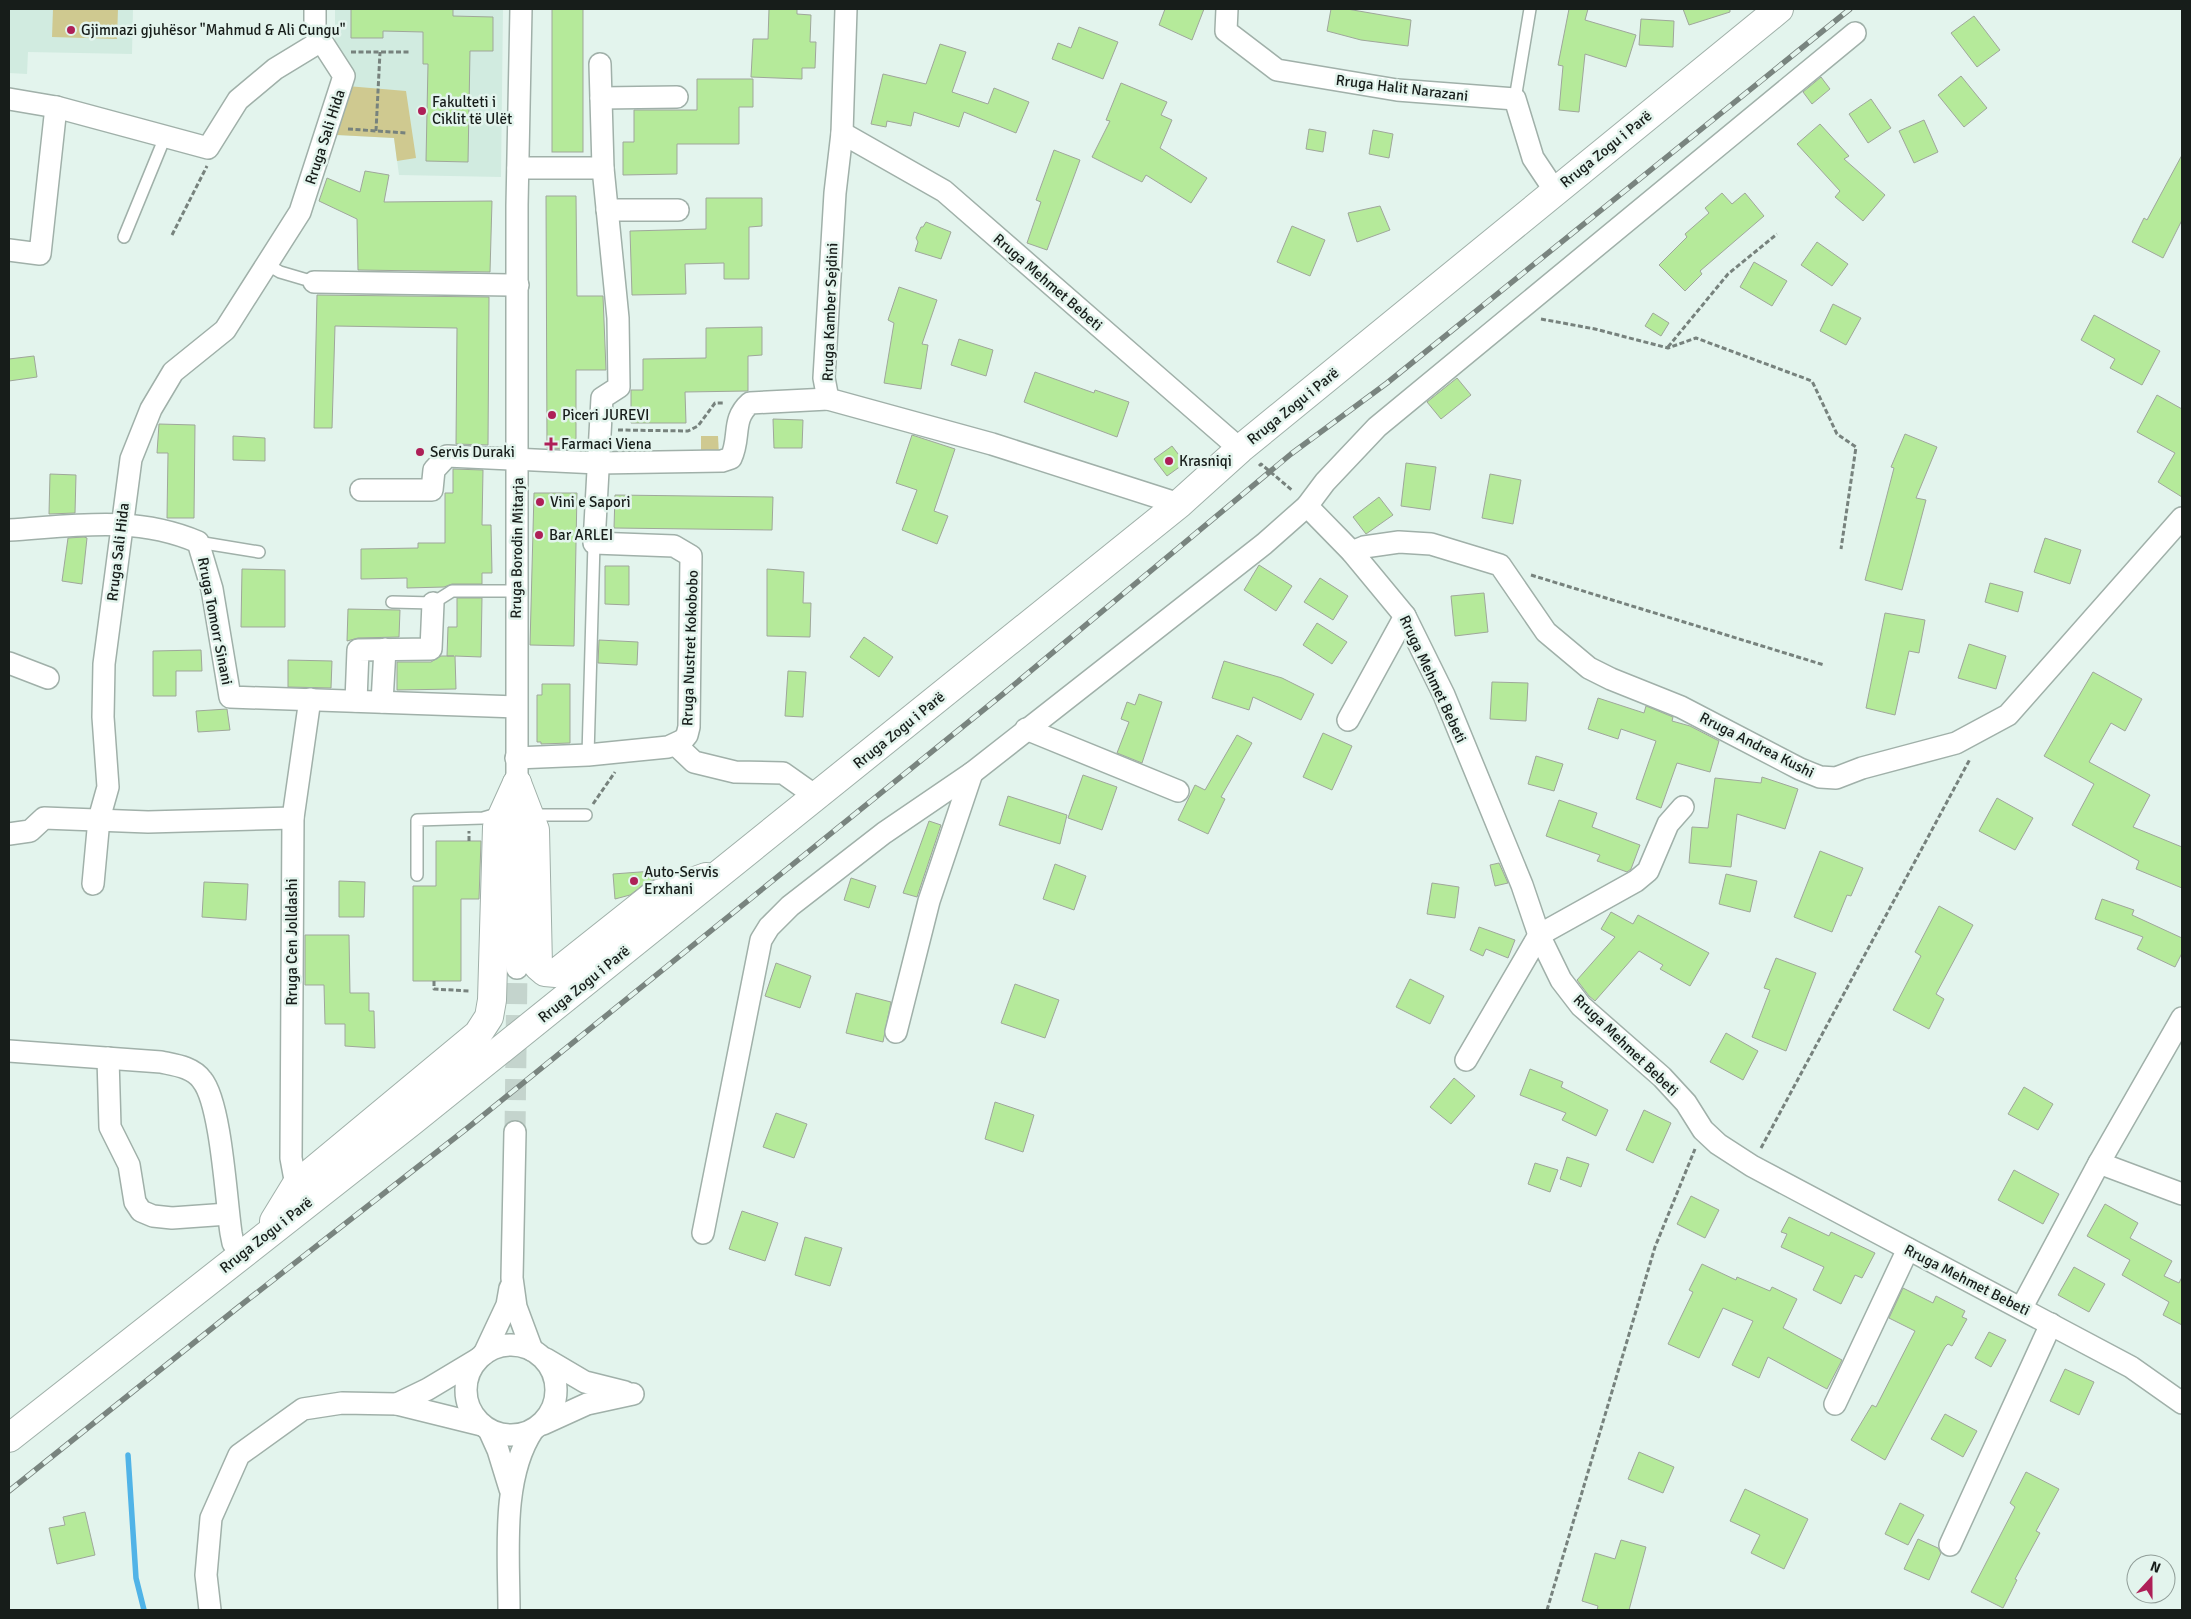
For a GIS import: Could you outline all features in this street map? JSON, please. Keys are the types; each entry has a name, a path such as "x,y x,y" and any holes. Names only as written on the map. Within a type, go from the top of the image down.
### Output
{"main road":[{"name":"Rruga Zogu i Parë","path":"9,1438 411,1122 728,869 1179,504 1250,457 1555,191 1779,9"},
{"path":"517,770 517,814 535,830 538,966 545,972 556,973 653,896 728,869"},
{"path":"267,1234 296,1185 478,1034 489,1017 492,992 497,827 517,814"}],"street":[{"name":"Rruga Sali Hida","path":"94,884 99,819 108,787 103,717 104,664 131,459 151,410 173,372 225,330 300,212 344,76 315,31 315,9"},
{"name":"Rruga Borodin Mitarja","path":"517,968 516,591 518,168 521,9"},
{"name":"Rruga Kamber Sejdini","path":"846,9 842,133 835,193 825,368 828,399 992,444 1179,504"},
{"name":"Rruga Halit Narazani","path":"1227,9 1226,31 1277,70 1397,90 1515,99"},
{"path":"703,1233 761,940 769,927 790,906 884,833 972,773 1264,544 1307,506 1325,482 1376,427 1516,314 1855,33"},
{"path":"9,99 56,107 208,148 238,100 275,69 321,41"},
{"path":"594,543 602,398 619,387 616,290 602,168 600,64"},
{"path":"600,98 677,97"},
{"path":"1515,99 1534,158 1555,191"},
{"path":"9,250 40,254 56,107"},
{"name":"Rruga Mehmet Bebeti","path":"842,133 944,191 1250,457"},
{"path":"518,168 602,168"},
{"path":"607,210 678,210"},
{"path":"314,282 518,285"},
{"path":"361,490 432,490 434,470 447,456 598,463 722,461 731,458 735,450 737,422 741,411 750,403 828,399"},
{"name":"Rruga Mehmet Bebeti","path":"1307,506 1352,552 1405,616 1444,695 1522,885 1539,936 1561,980 1581,1006 1662,1077 1686,1103 1703,1130 1718,1144 1752,1166 2132,1367 2182,1403"},
{"name":"Rruga Andrea Kushi","path":"1500,565 1546,632 1589,668 1611,679 1681,707 1774,756 1820,777 1836,778 1862,768 1956,743 2008,714 2182,518"},
{"name":"Rruga Tomorr Sinani","path":"9,530 122,523 174,532 198,542 212,589 230,697 516,707"},
{"path":"1352,552 1364,547 1399,542 1423,544 1465,553 1500,565"},
{"name":"Rruga Nustret Kokobobo","path":"517,770 588,756 676,745 687,735 689,727 691,556 674,546 594,543"},
{"path":"356,701 358,650 431,649 433,603"},
{"path":"1348,720 1405,616"},
{"path":"382,702 384,649"},
{"path":"9,663 48,678"},
{"name":"Rruga Cen Jolldashi","path":"296,1185 291,1158 293,818 310,699"},
{"path":"1026,730 1178,790"},
{"name":"Rruga Nustret Kokobobo","path":"676,745 694,762 735,772 783,772 817,797"},
{"path":"896,1032 929,900 972,773"},
{"path":"1466,1060 1539,936 1636,881 1648,871 1668,824 1683,806"},
{"path":"9,834 30,831 44,818 148,822 293,818"},
{"path":"2022,1308 2099,1163 2182,1018"},
{"path":"9,1050 177,1065 201,1078 213,1099 233,1243 240,1255"},
{"path":"108,1058 110,1127 129,1164 135,1202 141,1211 153,1216 172,1218 228,1214"},
{"path":"509,1610 510,1492 517,1459 536,1428 548,1417 554,1405 557,1392 553,1373 537,1353 516,1307 512,1278 515,1132"},
{"path":"2099,1163 2182,1194"},
{"path":"1835,1404 1908,1249"},
{"path":"510,1492 498,1450 485,1427 468,1404 466,1392 469,1374 482,1356 507,1305 512,1278"},
{"path":"1950,1545 2051,1324"},
{"path":"210,1610 206,1575 211,1518 239,1455 303,1409 342,1403 397,1404 511,1435 536,1428 587,1404 633,1394 584,1382 537,1353 512,1345 493,1349 428,1389 397,1404"}],"lane":[{"path":"1515,99 1530,9"},
{"path":"124,237 165,137"},
{"path":"268,265 280,272 314,282"},
{"path":"198,542 259,552"},
{"path":"588,756 594,543"},
{"path":"392,602 433,603 452,591 516,591"},
{"path":"416,875 417,820 483,818 517,814 586,816"}],"path":[{"path":"347,52 410,52"},
{"path":"376,131 380,52"},
{"path":"345,129 406,133"},
{"path":"172,235 212,156 208,148"},
{"path":"1668,348 1728,274 1777,234"},
{"path":"1516,314 1595,329 1668,348 1696,338 1812,381 1837,434 1856,447 1841,549"},
{"path":"600,429 688,431 698,426 715,404 750,403"},
{"path":"1250,457 1307,506"},
{"path":"1500,565 1824,665"},
{"path":"1752,1166 1973,754 1974,734"},
{"path":"586,816 628,751"},
{"path":"434,981 434,989 492,992"},
{"path":"1547,1610 1655,1247 1703,1130"}],"shaded area":[{"name":"Gjimnazi gjuhësor \"Mahmud & Ali Cungu\"","path":"9,9 133,9 132,54 28,52 27,74 9,73"},
{"path":"53,9 118,9 117,39 52,37"},
{"name":"Fakulteti i Ciklit të Ulët","path":"335,9 503,9 501,177 399,175 394,138 337,135 350,72 335,43"},
{"path":"347,86 406,91 416,158 397,161 394,138 337,135"},
{"path":"701,436 718,436 719,455 701,456"}],"building":[{"path":"351,9 453,9 453,16 493,17 493,51 470,51 468,162 426,161 428,64 423,64 423,32 383,31 383,38 351,38"},
{"path":"552,9 583,9 583,152 552,152"},
{"path":"769,9 797,9 797,14 811,15 810,42 816,42 815,68 802,68 802,79 751,77 753,39 768,39"},
{"path":"1165,9 1204,9 1192,40 1159,25"},
{"path":"1331,9 1347,9 1411,20 1408,46 1361,40 1327,31"},
{"path":"1569,9 1588,9 1585,20 1636,35 1626,67 1585,54 1579,112 1559,110 1563,66 1558,65"},
{"path":"1683,9 1730,9 1730,12 1689,25"},
{"path":"1974,16 2000,50 1977,67 1951,33"},
{"path":"1641,19 1674,21 1673,47 1639,45"},
{"path":"1079,27 1118,42 1103,79 1052,59 1058,43 1071,48"},
{"path":"940,44 966,52 952,92 988,104 994,88 1029,102 1016,133 964,112 959,127 914,112 911,126 887,121 886,127 871,124 883,74 926,84"},
{"path":"1961,76 1987,108 1964,127 1938,95"},
{"path":"1821,77 1830,89 1812,104 1803,92"},
{"path":"697,79 753,79 753,107 739,107 739,144 677,144 677,174 623,175 623,142 634,142 634,110 697,110"},
{"path":"1121,83 1167,102 1161,115 1172,120 1160,148 1207,178 1191,203 1146,175 1142,182 1092,157 1110,121 1106,120"},
{"path":"1871,99 1891,128 1868,143 1849,114"},
{"path":"1924,120 1938,152 1914,163 1899,131"},
{"path":"1820,124 1849,156 1844,159 1885,195 1863,221 1835,197 1840,191 1797,144"},
{"path":"1309,129 1326,132 1323,152 1306,149"},
{"path":"1373,130 1393,134 1389,158 1369,154"},
{"path":"1054,150 1080,160 1047,250 1027,243 1041,202 1036,200"},
{"path":"2182,155 2182,220 2163,258 2132,242 2144,218 2147,220"},
{"path":"365,171 389,175 384,202 492,201 490,272 358,270 357,219 319,201 327,178 360,192"},
{"path":"1722,193 1732,204 1745,193 1764,216 1700,271 1702,274 1685,291 1659,265 1687,237 1685,234 1709,213 1705,208"},
{"path":"546,196 576,196 577,296 603,296 606,370 576,370 576,449 547,448"},
{"path":"706,198 762,198 762,226 749,227 749,279 724,279 724,263 685,264 686,294 632,295 630,231 706,229"},
{"path":"1380,206 1390,230 1357,242 1348,213"},
{"path":"926,222 951,232 941,259 915,251 918,242 916,238 921,227"},
{"path":"1292,226 1325,240 1310,276 1277,262"},
{"path":"1817,242 1848,264 1832,286 1801,265"},
{"path":"1754,262 1787,281 1772,306 1740,287"},
{"path":"899,287 937,300 922,344 928,345 921,389 884,383 894,323 888,320"},
{"path":"317,295 489,297 488,445 456,444 457,328 335,326 332,428 314,428"},
{"path":"1833,304 1861,318 1846,345 1820,331"},
{"path":"1653,313 1669,323 1661,336 1645,326"},
{"path":"2094,315 2160,351 2142,385 2110,368 2115,359 2081,340"},
{"path":"762,327 762,355 748,356 748,391 685,392 686,423 631,423 631,390 643,390 643,359 706,358 706,328"},
{"path":"959,339 993,350 986,376 951,365"},
{"path":"34,356 37,377 9,381 9,359"},
{"path":"1035,372 1094,393 1095,390 1129,402 1117,437 1024,402"},
{"path":"1457,378 1471,395 1441,419 1427,402"},
{"path":"2157,395 2182,409 2182,497 2158,482 2175,453 2137,432"},
{"path":"773,419 803,420 802,448 774,448"},
{"path":"159,424 195,425 194,518 167,518 168,453 157,453"},
{"path":"1905,434 1937,447 1916,498 1926,500 1902,590 1865,580 1894,468 1891,467"},
{"path":"912,435 955,449 934,511 948,516 937,544 902,530 917,490 896,483"},
{"path":"233,436 265,438 265,461 233,460"},
{"name":"Krasniqi","path":"1172,446 1185,463 1167,476 1154,459"},
{"path":"1406,463 1436,467 1430,510 1401,506"},
{"path":"453,469 483,470 482,525 491,525 492,573 482,573 482,584 452,584 444,587 407,588 407,578 361,579 361,549 418,548 418,543 445,543 445,493 453,493"},
{"path":"50,474 76,475 75,513 49,514"},
{"path":"1490,474 1521,480 1513,524 1482,518"},
{"path":"534,493 577,493 574,646 530,645"},
{"path":"615,495 773,497 772,530 614,528"},
{"path":"1379,497 1393,515 1366,534 1353,517"},
{"path":"68,538 87,538 82,584 62,581"},
{"path":"2045,538 2081,550 2070,584 2034,572"},
{"path":"1259,565 1292,586 1276,611 1244,590"},
{"path":"605,566 629,566 629,605 605,604"},
{"path":"242,569 285,570 285,627 241,627"},
{"path":"767,569 804,572 803,603 811,603 810,637 767,636"},
{"path":"1320,578 1348,596 1333,620 1304,602"},
{"path":"1990,583 2023,592 2018,612 1985,602"},
{"path":"1484,593 1488,632 1455,636 1451,596"},
{"path":"457,598 482,598 481,657 455,656 456,689 397,690 397,662 431,662 441,656 447,656 448,627 457,627"},
{"path":"348,609 400,610 399,637 358,638 347,641"},
{"path":"1885,613 1925,620 1919,653 1909,651 1895,715 1866,708"},
{"path":"1317,623 1347,642 1332,664 1303,645"},
{"path":"864,637 893,657 879,677 850,657"},
{"path":"599,640 638,642 637,665 598,663"},
{"path":"1969,644 2006,656 1996,689 1958,678"},
{"path":"201,650 202,671 176,671 176,696 153,696 153,651"},
{"path":"288,660 332,661 331,688 288,687"},
{"path":"1224,661 1282,678 1314,694 1301,720 1253,697 1249,710 1212,698"},
{"path":"788,671 806,672 803,717 785,716"},
{"path":"2093,672 2142,699 2125,731 2111,723 2089,762 2150,795 2133,827 2182,847 2182,888 2136,869 2139,861 2072,825 2094,784 2044,756"},
{"path":"1492,682 1528,683 1526,721 1490,719"},
{"path":"542,684 570,684 570,743 541,744 541,742 537,742 537,695 542,695"},
{"path":"1139,694 1162,702 1142,763 1117,753 1129,722 1121,719 1127,702 1135,705"},
{"path":"1598,698 1644,713 1646,706 1673,717 1672,721 1690,726 1719,741 1710,772 1677,763 1661,808 1636,799 1656,741 1621,729 1618,739 1588,729"},
{"path":"227,709 230,730 198,732 196,711"},
{"path":"1323,733 1352,746 1332,790 1303,777"},
{"path":"1237,735 1252,743 1221,797 1225,799 1208,834 1178,820 1195,785 1205,790"},
{"path":"1536,756 1563,764 1554,791 1528,784"},
{"path":"1083,775 1117,787 1102,830 1068,818"},
{"path":"1762,777 1798,789 1785,829 1737,814 1731,867 1689,863 1692,827 1708,828 1715,778 1761,783"},
{"path":"1008,796 1067,815 1060,844 999,825"},
{"path":"1997,798 2033,818 2015,850 1979,831"},
{"path":"1559,800 1597,813 1592,827 1640,845 1631,869 1627,872 1597,861 1600,855 1546,836"},
{"path":"929,821 941,825 917,897 903,893"},
{"path":"436,841 481,841 479,899 461,899 461,981 413,981 413,886 436,886"},
{"path":"1820,851 1863,868 1851,896 1847,895 1832,932 1794,917"},
{"path":"1499,863 1508,883 1495,886 1490,865"},
{"path":"1055,864 1086,876 1074,910 1043,899"},
{"name":"Auto-Servis Erxhani","path":"653,871 655,879 644,884 630,895 615,899 613,874"},
{"path":"1726,874 1757,881 1750,912 1719,904"},
{"path":"851,878 876,886 869,908 844,900"},
{"path":"339,881 365,882 364,917 339,917"},
{"path":"204,882 248,884 246,920 202,917"},
{"path":"1432,883 1459,887 1455,918 1427,914"},
{"path":"2102,899 2134,910 2132,915 2182,938 2182,953 2175,967 2137,949 2143,937 2095,919"},
{"path":"1939,906 1973,925 1936,994 1944,999 1929,1029 1893,1010 1921,956 1915,952"},
{"path":"1611,912 1633,924 1638,915 1709,953 1690,986 1660,969 1663,965 1639,951 1595,1001 1589,996 1577,980 1615,937 1601,929"},
{"path":"1479,927 1515,940 1508,958 1486,949 1483,956 1470,950"},
{"path":"305,935 349,935 350,993 369,993 369,1011 374,1011 375,1048 345,1046 345,1024 325,1024 324,985 305,985"},
{"path":"1776,958 1816,973 1786,1051 1752,1037 1770,990 1764,988"},
{"path":"776,963 811,976 800,1008 765,996"},
{"path":"1410,979 1444,996 1430,1024 1396,1007"},
{"path":"1015,984 1059,1000 1045,1038 1001,1023"},
{"path":"856,993 891,1002 883,1042 846,1033"},
{"path":"1726,1033 1758,1051 1743,1080 1710,1062"},
{"path":"1530,1069 1563,1082 1561,1087 1608,1110 1596,1136 1562,1120 1566,1113 1520,1095"},
{"path":"1454,1078 1475,1096 1451,1124 1430,1107"},
{"path":"2024,1087 2053,1104 2038,1130 2008,1114"},
{"path":"995,1102 1034,1115 1023,1152 985,1139"},
{"path":"1644,1110 1671,1123 1653,1163 1626,1150"},
{"path":"776,1113 807,1124 794,1158 763,1147"},
{"path":"1567,1157 1589,1164 1581,1187 1560,1179"},
{"path":"1535,1163 1558,1170 1550,1192 1528,1184"},
{"path":"2014,1170 2059,1194 2043,1224 1998,1200"},
{"path":"1691,1196 1719,1210 1705,1238 1677,1224"},
{"path":"2105,1204 2138,1223 2130,1238 2172,1261 2164,1276 2179,1283 2182,1277 2182,1325 2163,1315 2169,1302 2122,1275 2130,1260 2087,1236"},
{"path":"742,1211 778,1223 765,1261 729,1249"},
{"path":"1789,1217 1829,1236 1831,1232 1875,1253 1862,1278 1855,1275 1841,1304 1813,1290 1824,1267 1781,1247 1787,1234 1781,1232"},
{"path":"805,1237 842,1248 830,1286 795,1275"},
{"path":"1702,1264 1736,1280 1737,1277 1770,1291 1772,1287 1797,1299 1783,1328 1842,1360 1827,1389 1768,1357 1759,1378 1732,1365 1753,1321 1723,1308 1699,1358 1668,1344 1693,1292 1689,1290"},
{"path":"2074,1267 2105,1284 2089,1312 2058,1295"},
{"path":"1903,1288 1933,1303 1936,1296 1965,1311 1962,1317 1967,1319 1952,1346 1948,1344 1945,1347 1885,1460 1851,1440 1872,1405 1876,1407 1915,1331 1889,1318"},
{"path":"1989,1332 2006,1340 1991,1367 1975,1358"},
{"path":"2065,1369 2094,1382 2079,1415 2050,1401"},
{"path":"1945,1414 1977,1431 1963,1457 1931,1439"},
{"path":"1639,1452 1674,1467 1663,1493 1628,1479"},
{"path":"2026,1472 2059,1489 2036,1531 2040,1533 2015,1579 2017,1580 2003,1608 1971,1592 2015,1507 2010,1503"},
{"path":"1745,1489 1808,1519 1784,1569 1751,1553 1760,1535 1730,1521"},
{"path":"1900,1503 1924,1515 1908,1545 1885,1534"},
{"path":"85,1512 95,1555 57,1564 49,1528 65,1525 63,1517"},
{"path":"1918,1539 1938,1548 1941,1553 1929,1580 1904,1569"},
{"path":"1621,1540 1646,1547 1629,1610 1597,1610 1598,1606 1582,1601 1595,1553 1615,1559"}],"waterway":[{"path":"128,1455 136,1578 144,1610"}],"tunnel":[{"path":"515,1132 517,968"}],"railway":[{"path":"9,1491 236,1309 470,1126 1003,694 1291,454 1387,383 1850,9"}],"place":[{"name":"Gjimnazi gjuhësor \"Mahmud & Ali Cungu\"","path":"71,30"},
{"name":"Fakulteti i Ciklit të Ulët","path":"422,111"},
{"name":"Piceri JUREVI","path":"552,415"},
{"name":"Farmaci Viena","path":"551,444"},
{"name":"Servis Duraki","path":"420,452"},
{"name":"Krasniqi","path":"1169,461"},
{"name":"Vini e Sapori","path":"540,502"},
{"name":"Bar ARLEI","path":"539,535"},
{"name":"Auto-Servis Erxhani","path":"634,881"}]}
